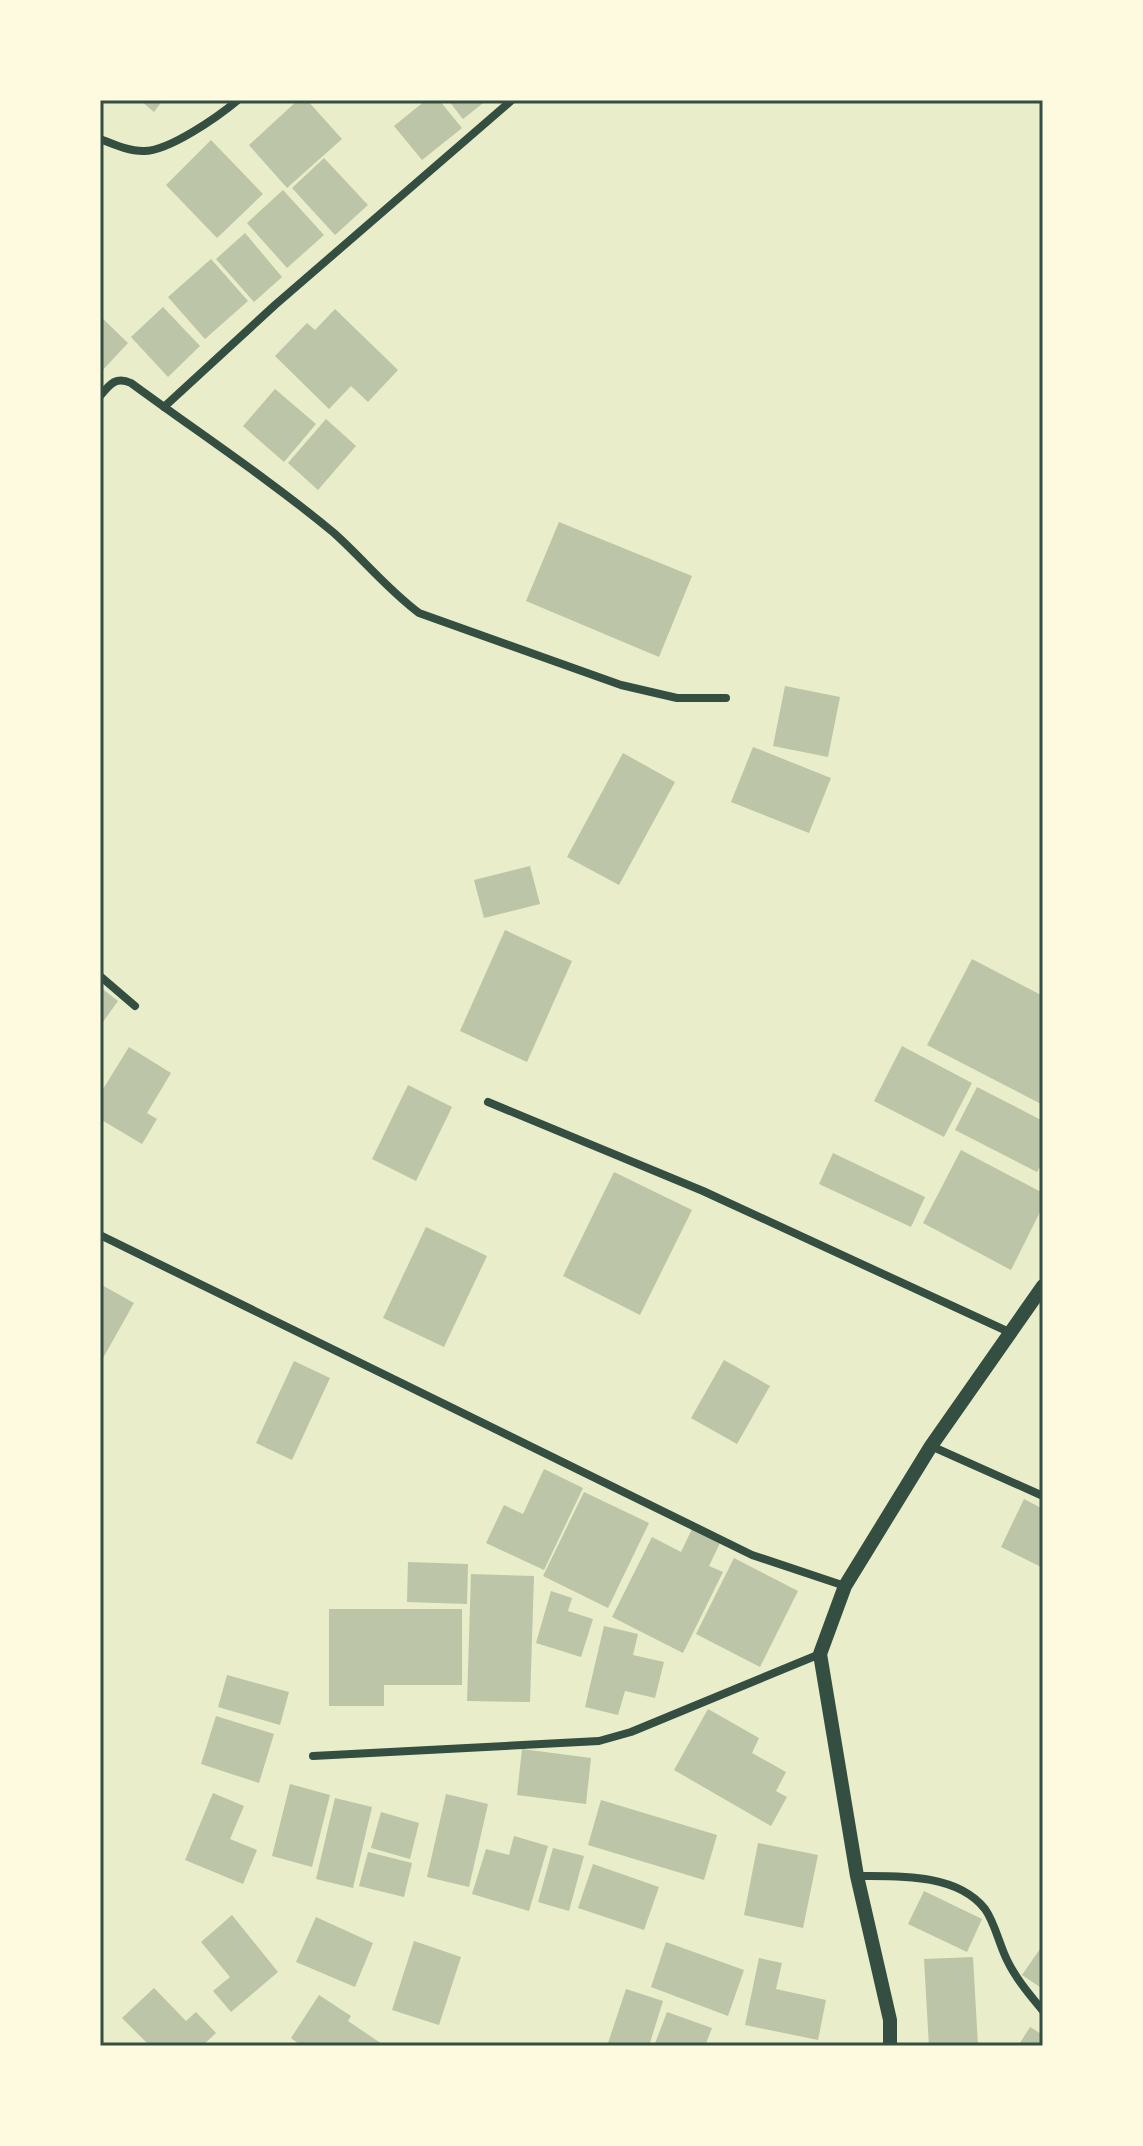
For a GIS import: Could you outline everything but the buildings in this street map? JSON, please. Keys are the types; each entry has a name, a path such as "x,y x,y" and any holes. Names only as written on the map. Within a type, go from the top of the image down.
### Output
{"street":[{"path":"100,139 144,152 164,147 238,100"},
{"path":"164,407 275,305 512,100"},
{"path":"100,396 111,382 125,380 305,510 419,613 621,685 677,698 726,698"},
{"path":"100,976 135,1006"},
{"path":"488,1102 703,1191 1009,1332"},
{"path":"100,1235 752,1555 845,1586"},
{"path":"890,2046 890,2020 857,1876 820,1654 845,1586 931,1446 1043,1286"},
{"path":"931,1446 1043,1496"},
{"path":"313,1756 599,1741 631,1732 820,1654"},
{"path":"857,1876 916,1876 942,1883 979,1903 987,1912 1008,1963 1043,2011"}]}
